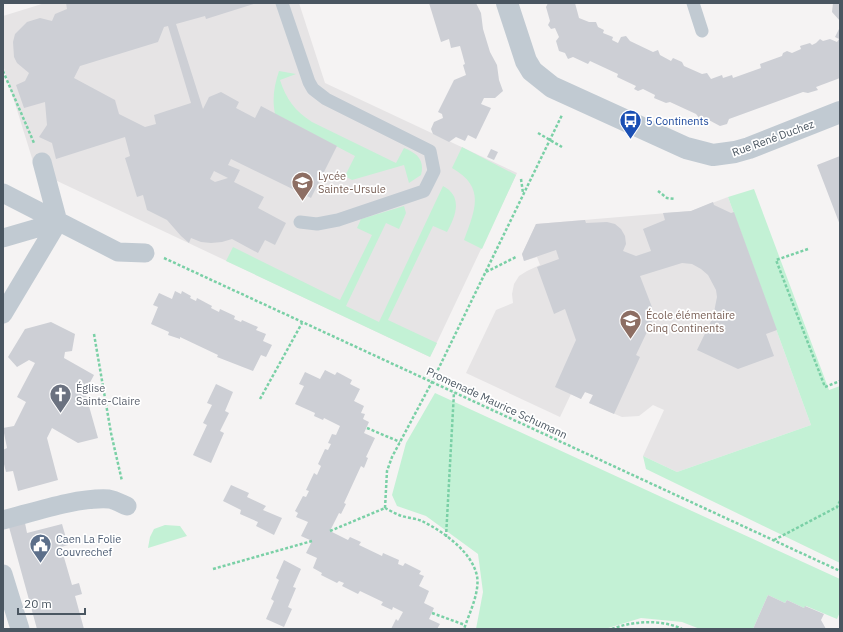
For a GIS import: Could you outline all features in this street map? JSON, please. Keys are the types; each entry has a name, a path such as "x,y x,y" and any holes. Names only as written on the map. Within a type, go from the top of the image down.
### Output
{"street":[{"name":"Rue René Duchez","path":"508,3 526,61 532,70 552,87 686,148 713,155 735,152 749,148 840,112"},
{"path":"3,314 58,222 42,162"},
{"path":"3,193 118,252 145,253"},
{"path":"3,238 58,222"},
{"path":"3,520 63,505 94,500 111,499 127,506"},
{"path":"3,574 20,629"}],"lane":[{"path":"282,3 313,89 326,99 430,151 434,171 424,191 338,220 317,224 300,222"},
{"path":"693,3 702,31"}],"path":[{"path":"3,71 42,162"},
{"path":"385,508 387,471 400,442 432,382 571,96"},
{"path":"538,133 549,141 562,147"},
{"path":"521,179 523,194"},
{"path":"658,191 667,198 675,199"},
{"path":"808,248 776,260 825,387 840,381"},
{"name":"Promenade Maurice Schumann","path":"145,253 169,260 840,572"},
{"path":"485,272 516,257"},
{"path":"260,399 302,322"},
{"path":"94,334 111,433"},
{"path":"446,536 454,392"},
{"path":"367,428 400,442"},
{"path":"774,540 839,508 840,501"},
{"path":"385,508 398,515 421,521 446,536 463,550 471,561 477,577 475,600 464,629"},
{"path":"330,531 385,508"},
{"path":"213,569 312,541"},
{"path":"432,613 465,625"},
{"path":"612,629 621,626 656,622 676,626 682,629"}],"shaded area":[{"name":"Lycée Sainte-Ursule","path":"45,3 299,3 325,83 517,173 430,357 36,171 3,65 3,16"},
{"name":"École élémentaire Cinq Continents","path":"728,197 811,425 677,472 643,456 664,410 653,405 639,416 622,417 589,403 593,395 585,392 581,399 571,394 560,417 466,373 496,310 513,303 512,294 514,284 519,276 540,265 537,257 524,261 522,254 536,224 691,211"}],"green space":[{"path":"279,71 296,74 280,80 288,99 306,118 396,163 404,148 409,150 413,152 421,161 421,175 409,183 404,165 352,180 345,176 355,156 275,114 274,92"},
{"path":"462,147 516,175 482,249 464,240 472,219 475,200 474,191 470,183 463,175 452,168"},
{"path":"443,186 450,191 456,201 453,220 447,232 433,226 388,320 437,343 430,357 226,261 233,247 340,300 372,235 357,228 361,219 404,206 406,213 399,229 386,223 346,306 379,322"},
{"path":"754,189 829,390 840,386 840,563 646,469 643,456 677,472 811,425 728,197"},
{"path":"435,393 840,579 840,612 837,619 806,606 804,608 787,600 785,603 768,595 753,629 700,629 682,622 641,618 605,629 476,629 483,592 478,554 426,516 397,506 392,495 406,443"},
{"path":"165,525 180,526 187,536 148,548 150,537 154,529"}],"building":[{"path":"66,3 257,3 206,19 205,16 176,24 203,109 209,97 221,92 239,102 236,108 255,118 261,106 337,146 311,198 231,159 228,165 240,170 234,182 264,197 258,208 286,223 275,245 265,240 258,253 232,239 211,243 201,242 191,238 189,243 167,220 147,210 143,195 137,197 125,158 130,156 125,137 56,159 52,143 39,137 47,125 45,102 24,108 16,85 25,81 29,73 17,63 14,57 13,42 15,34 27,22 40,18 52,21 55,14 67,9","holes":["168,26 191,103 154,115 156,124 145,127 119,114 115,100 74,78 80,66 158,42 164,27","214,171 228,178 215,182 210,179"]},
{"path":"429,3 476,3 481,13 483,29 490,52 497,65 499,80 503,91 495,98 484,98 481,104 491,108 476,139 468,135 465,141 456,137 449,142 433,134 431,129 434,122 443,118 442,114 438,112 454,80 466,75 463,65 465,64 460,46 451,48 449,39 441,42"},
{"path":"548,3 575,3 579,18 589,22 596,22 598,27 604,30 603,33 613,37 612,40 618,43 621,37 626,36 630,41 653,52 658,50 660,55 671,61 673,58 682,62 684,66 702,74 707,73 711,79 722,75 723,78 732,75 733,78 761,68 760,64 782,56 783,53 787,51 792,53 801,49 800,46 810,43 812,45 820,39 823,41 830,39 837,42 839,39 835,37 840,27 840,78 816,87 818,90 808,93 803,92 729,119 727,124 720,126 705,118 700,119 696,114 670,102 666,103 654,98 655,95 643,89 638,91 634,89 636,86 617,77 618,74 590,61 588,64 573,57 568,59 565,53 559,51 556,41 559,37 555,28 551,29 548,25 550,21 546,7"},
{"path":"833,3 840,3 840,21 832,12"},
{"path":"491,149 498,152 494,160 487,157"},
{"path":"840,156 840,225 817,165"},
{"path":"713,202 714,205 731,213 734,212 777,330 766,334 774,356 738,369 697,350 713,317 717,297 716,290 708,275 701,269 692,264 682,263 640,276 655,315 636,355 640,357 614,414 589,403 593,395 585,392 581,399 555,387 576,340 565,309 554,314 537,267 559,259 556,250 524,261 522,254 536,224 585,220 586,223 607,222 615,224 621,229 625,236 626,244 623,251 636,256 651,251 643,229 665,220 663,213 691,211"},
{"path":"175,291 181,294 182,291 191,296 190,298 196,301 197,298 212,306 211,308 219,312 220,309 235,316 234,319 241,322 242,320 258,327 256,330 266,334 263,341 272,345 266,357 261,355 253,371 217,357 218,355 180,337 180,339 168,335 169,332 151,324 158,307 153,305 159,293 172,299"},
{"name":"Église Sainte-Claire","path":"51,322 75,334 72,351 65,352 64,358 94,375 85,392 98,438 78,443 52,428 47,438 58,480 18,491 13,471 6,472 3,460 3,450 7,448 3,428 14,426 26,402 17,397 35,363 29,360 17,367 8,357 25,329"},
{"path":"325,370 335,375 337,372 352,380 350,384 360,389 354,401 364,406 361,413 365,414 363,419 369,422 364,433 375,438 366,457 368,458 364,468 361,466 344,503 346,504 341,514 339,513 330,531 348,540 350,537 361,542 359,545 382,556 383,553 399,560 398,564 403,566 405,563 421,571 419,574 424,576 419,586 429,591 424,603 434,608 429,619 440,624 437,629 391,629 396,619 398,621 403,612 393,607 392,610 381,605 383,602 360,591 358,594 342,586 344,583 339,581 337,583 321,575 322,573 313,568 317,558 306,553 312,541 301,536 308,522 296,517 298,513 295,511 303,496 306,497 309,491 306,490 314,473 317,475 321,466 318,464 325,449 328,450 331,444 328,443 332,434 336,435 340,426 324,418 323,420 314,416 315,413 295,404 304,386 299,384 305,372 320,379"},
{"path":"216,384 233,392 225,411 229,413 220,431 224,433 211,463 193,455 207,425 203,423 212,405 207,403"},
{"path":"231,485 249,493 247,497 266,506 263,510 282,518 274,535 256,526 258,522 240,514 241,510 223,501"},
{"path":"25,523 27,533 62,524 68,545 61,547 72,585 79,583 82,594 75,596 84,629 37,629 9,527"},
{"path":"284,560 301,569 293,587 296,588 288,607 292,609 284,627 266,619 274,601 271,599 279,580 276,578"},
{"path":"768,595 785,603 787,600 804,608 805,606 824,614 821,620 826,629 753,629"}],"place":[{"name":"5 Continents","path":"630,140"},
{"name":"Lycée Sainte-Ursule","path":"302,202"},
{"name":"École élémentaire Cinq Continents","path":"631,340"},
{"name":"Église Sainte-Claire","path":"60,414"},
{"name":"Caen La Folie Couvrechef","path":"41,564"}]}
